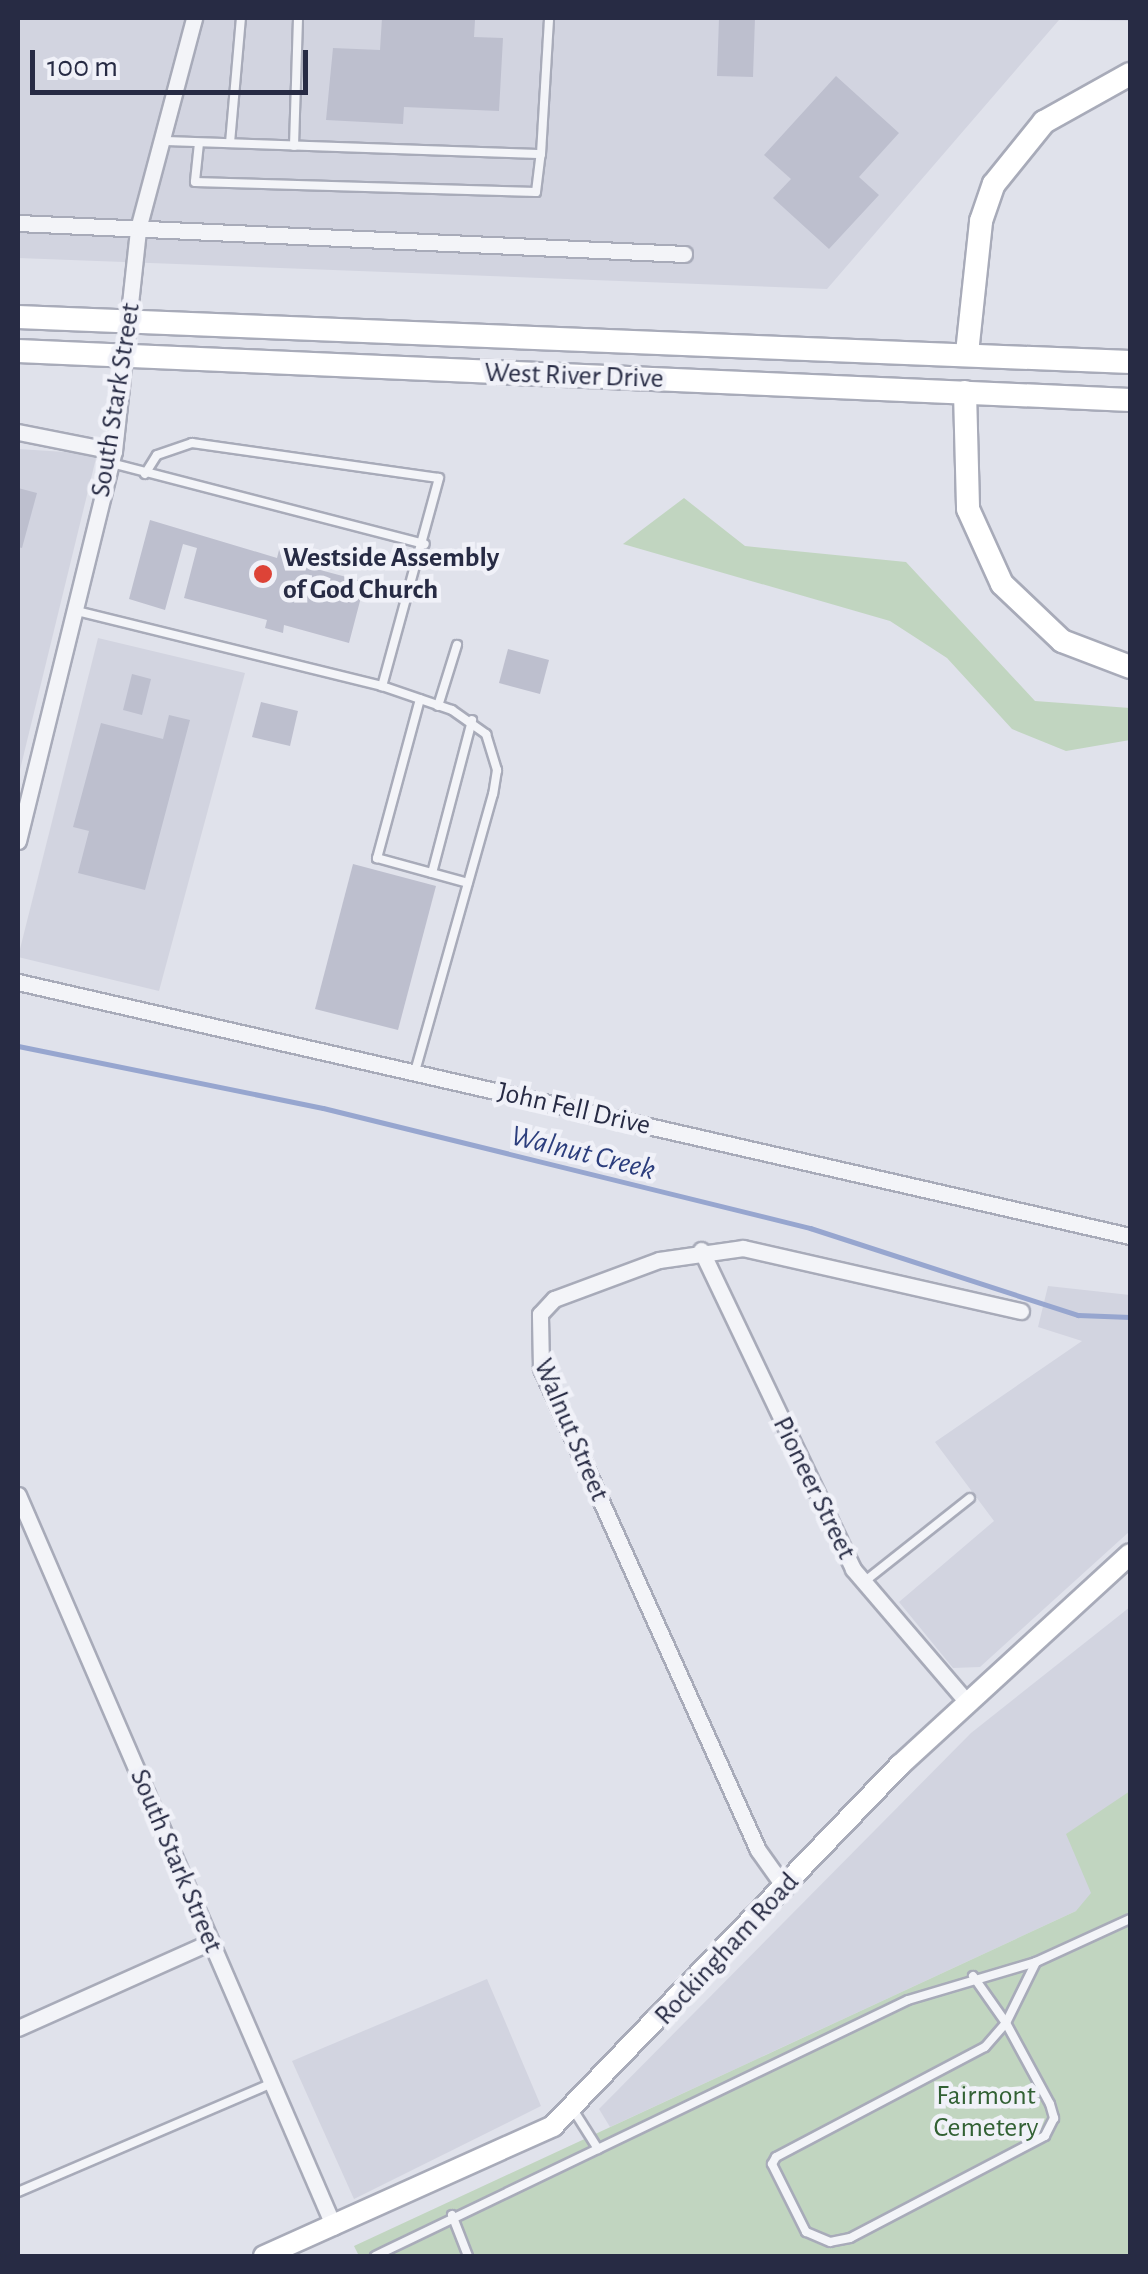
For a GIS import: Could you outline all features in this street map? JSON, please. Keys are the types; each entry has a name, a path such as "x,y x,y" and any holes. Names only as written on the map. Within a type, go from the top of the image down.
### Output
{"main road":[{"path":"967,353 981,221 994,184 1044,122 1130,74"},
{"name":"West River Drive","path":"18,316 1130,362"},
{"name":"West River Drive","path":"18,351 1130,400"},
{"path":"965,392 968,508 1002,584 1062,641 1130,667"}],"street":[{"name":"South Stark Street","path":"18,841 113,457 127,357 138,229 158,141 194,18"},
{"path":"18,223 684,254"},
{"path":"18,432 113,457"},
{"name":"John Fell Drive","path":"18,982 1130,1236"},
{"name":"Walnut Street","path":"785,1888 758,1850 541,1368 534,1338 554,1299 701,1250 742,1248 1021,1311"},
{"name":"Pioneer Street","path":"701,1250 863,1583 966,1700"},
{"name":"South Stark Street","path":"18,1495 334,2227"},
{"name":"Rockingham Road","path":"264,2256 553,2126 966,1700 1130,1554"},
{"path":"18,2028 210,1942"}],"lane":[{"path":"230,144 241,18"},
{"path":"294,146 298,18"},
{"path":"199,142 195,182 536,192 549,18"},
{"path":"158,141 541,154"},
{"path":"144,474 157,455 192,443 421,472 440,478 425,544 382,686"},
{"path":"113,457 144,474 425,544"},
{"path":"73,610 382,686 472,720 494,748 496,770 415,1072"},
{"path":"438,706 457,645"},
{"path":"420,699 377,858 468,883"},
{"path":"432,873 472,720"},
{"path":"863,1583 970,1498"},
{"path":"375,2256 452,2215 908,2000 974,1976 1036,1962 1130,1919"},
{"path":"974,1976 1006,2023 1050,2104 1054,2118 1045,2136 850,2238 830,2242 806,2232 772,2164 776,2157 985,2047 1006,2023 1036,1962"},
{"path":"18,2192 272,2083"},
{"path":"572,2108 598,2149"},
{"path":"452,2215 468,2256"}],"shaded area":[{"path":"18,18 1130,18 1130,21 1059,20 827,289 18,258"},
{"path":"18,449 97,454 18,778"},
{"path":"98,638 245,673 159,991 18,957"},
{"path":"1048,1286 1130,1295 1130,1531 980,1667 953,1668 899,1602 994,1521 935,1442 1082,1341 1038,1327"},
{"path":"1130,1607 1130,1886 610,2127 599,2109 971,1733"},
{"path":"487,1979 541,2106 354,2199 292,2061"}],"green space":[{"path":"684,498 745,546 906,562 1035,701 1130,708 1130,740 1066,751 1012,729 947,658 890,621 623,544"},
{"name":"Fairmont Cemetery","path":"1130,1791 1130,2256 359,2256 354,2246 1076,1911 1091,1893 1066,1834"}],"building":[{"path":"382,18 475,20 474,37 503,38 499,111 404,107 403,124 326,120 333,48 380,50"},
{"path":"719,18 755,18 753,77 717,76"},
{"path":"836,76 899,133 859,177 879,195 829,249 773,198 791,179 764,155"},
{"path":"18,488 37,493 22,548 18,547"},
{"name":"Westside Assembly of God Church","path":"150,520 277,558 280,546 312,555 309,567 365,582 349,643 284,625 283,633 265,628 267,620 184,598 197,548 183,544 165,610 129,599"},
{"path":"508,649 549,660 540,694 499,683"},
{"path":"132,674 151,679 142,715 123,710"},
{"path":"261,702 298,711 290,746 252,737"},
{"path":"169,715 190,720 145,890 78,873 89,831 73,827 101,723 163,739"},
{"path":"353,864 436,886 398,1030 315,1009"}],"waterway":[{"name":"Walnut Creek","path":"18,1046 323,1108 810,1228 1078,1315 1130,1317"}],"place":[{"name":"Westside Assembly of God Church","path":"263,574"}]}
